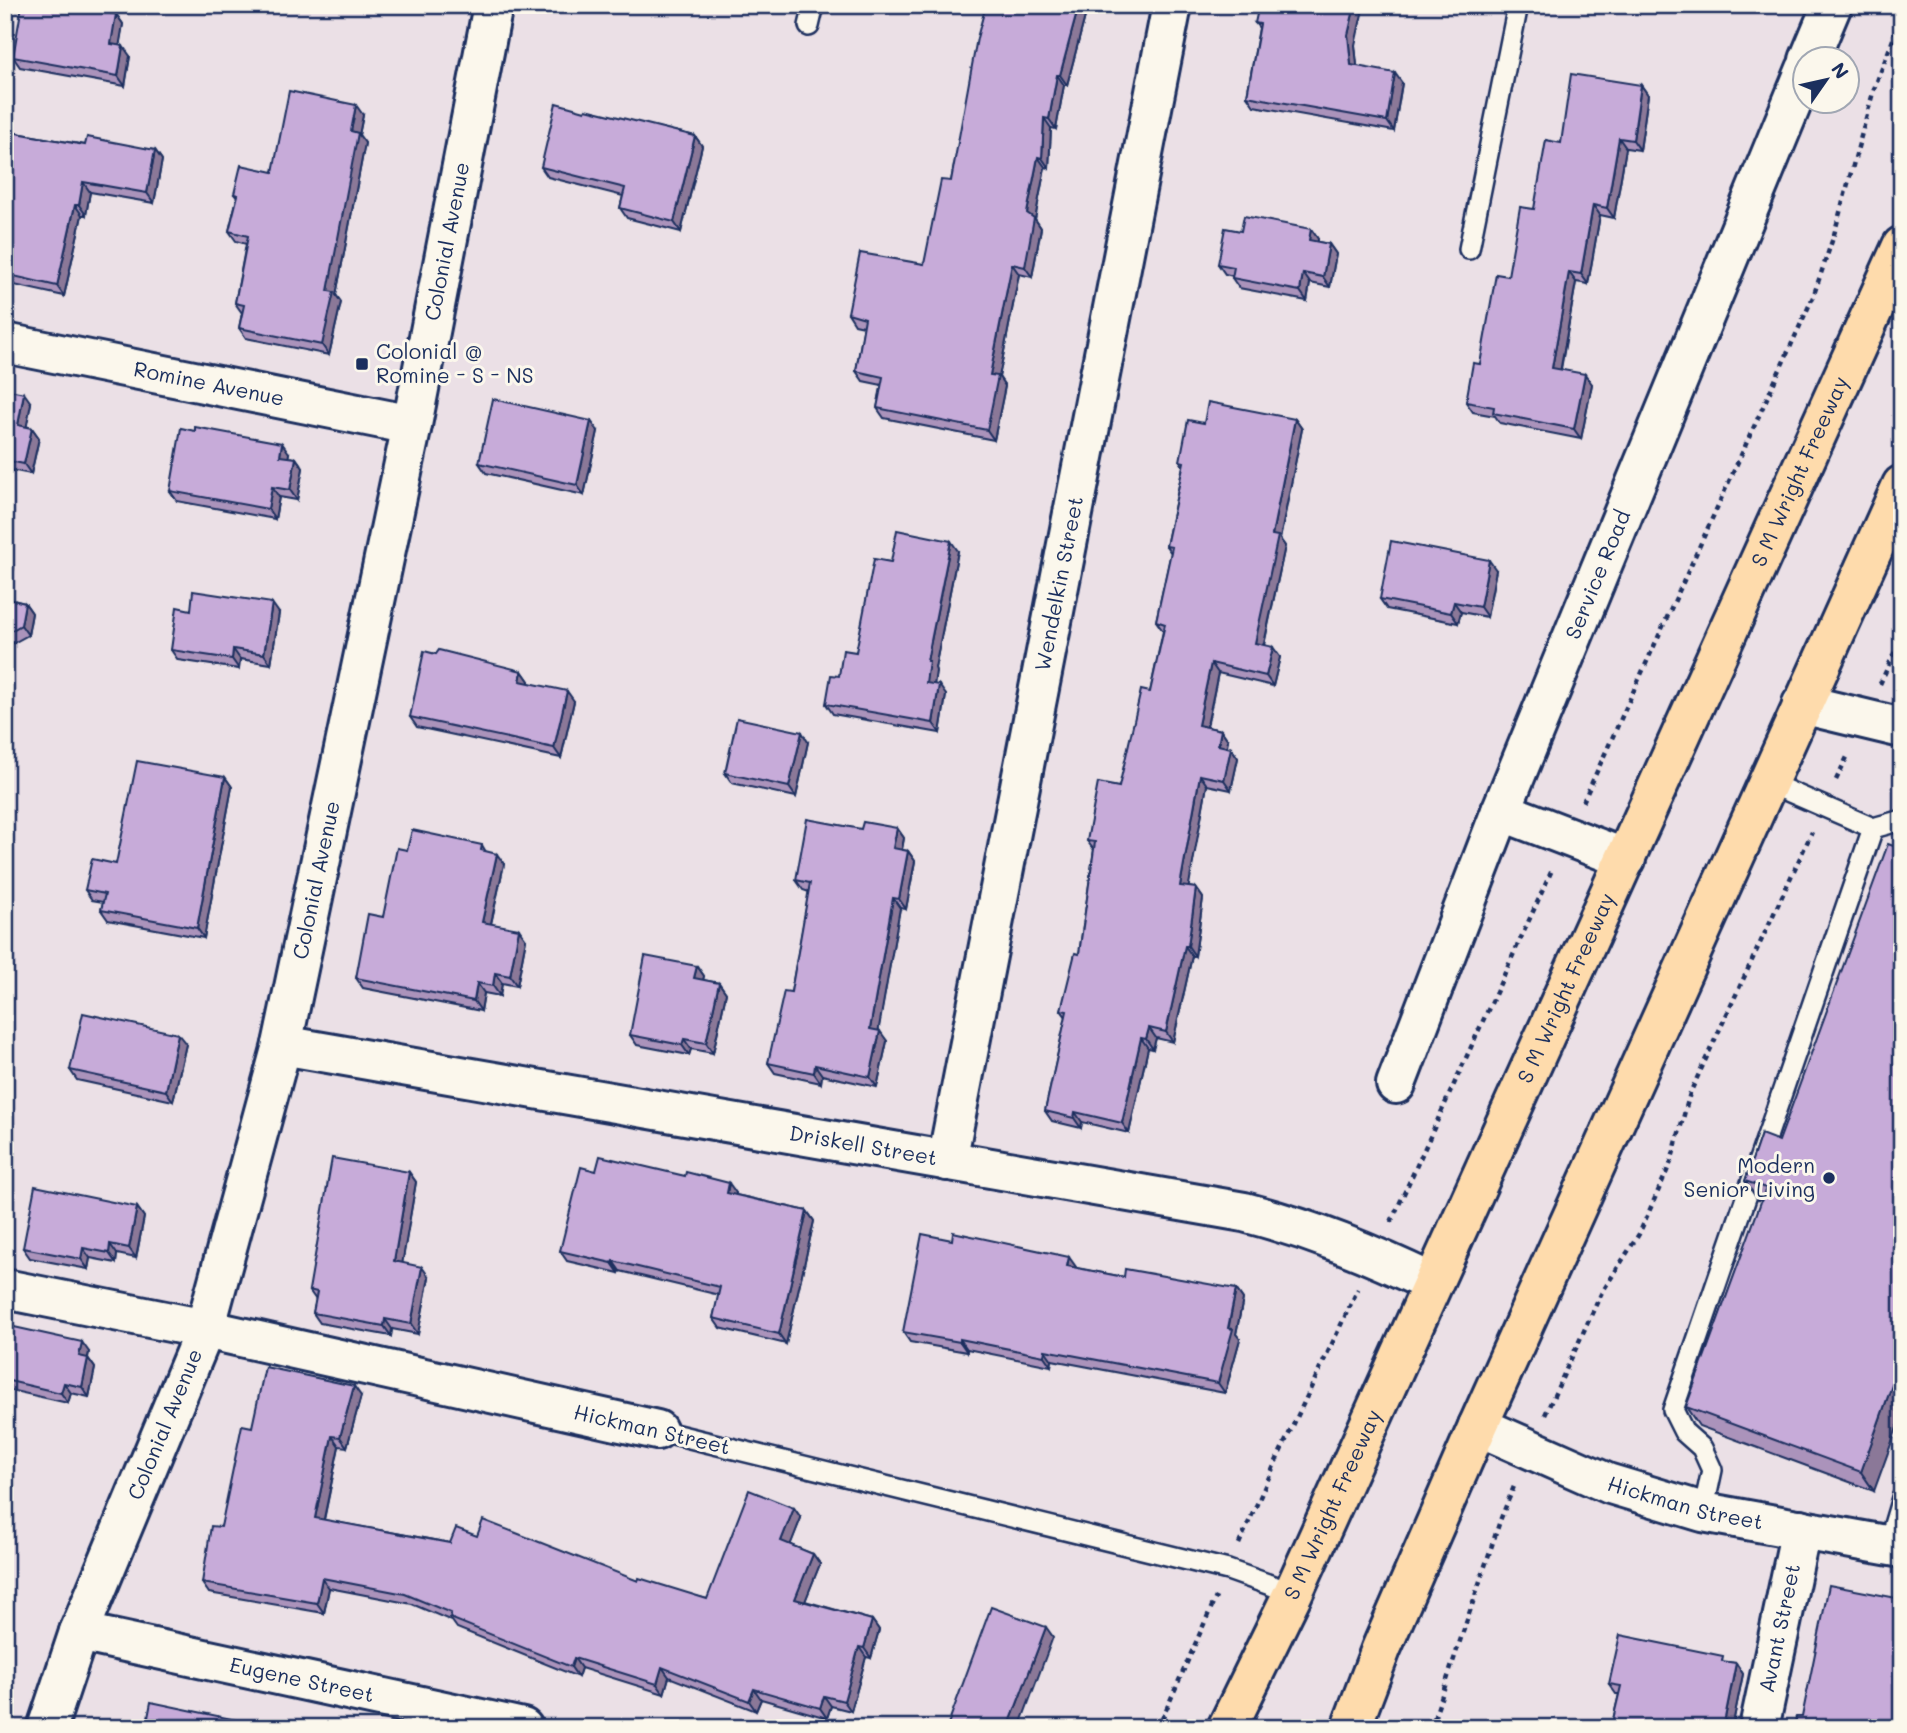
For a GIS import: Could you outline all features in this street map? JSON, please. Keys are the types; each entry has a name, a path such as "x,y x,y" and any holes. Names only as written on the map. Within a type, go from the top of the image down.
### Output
{"main road":[{"name":"S M Wright Freeway","path":"1227,1728 1293,1593 1902,246"},
{"path":"1351,1728 1381,1649 1478,1426 1902,485"}],"street":[{"name":"Colonial Avenue","path":"47,1728 79,1632 205,1329 282,1045 412,425 493,5"},
{"name":"Wendelkin Street","path":"947,1161 1172,5"},
{"path":"1815,46 1832,5"},
{"name":"Service Road","path":"1396,1084 1501,811 1792,101"},
{"name":"Romine Avenue","path":"5,343 412,425"},
{"path":"1802,704 1902,728"},
{"path":"1501,811 1626,859"},
{"name":"Driskell Street","path":"282,1045 1244,1212 1297,1226 1373,1255 1432,1283"},
{"name":"Hickman Street","path":"5,1289 205,1329 657,1430"},
{"name":"Hickman Street","path":"1478,1426 1607,1483 1703,1512 1895,1546"},
{"name":"Avant Street","path":"1759,1728 1801,1529"},
{"name":"Eugene Street","path":"79,1632 523,1728"}],"lane":[{"path":"809,26 814,5"},
{"path":"1469,249 1518,5"},
{"path":"1767,782 1873,828 1902,820"},
{"path":"1703,1512 1712,1470 1702,1448 1684,1432 1673,1410 1873,828"},
{"name":"Hickman Street","path":"657,1430 1228,1570 1293,1593"},
{"path":"1895,1546 1902,1498"}],"path":[{"path":"1158,1728 1278,1457 1338,1335 1373,1255 1406,1192 1813,297 1833,238 1874,89 1902,16"},
{"path":"1431,1728 1501,1518 1529,1449 1601,1294 1639,1234 1671,1162 1690,1093 1902,636"}],"building":[{"path":"22,5 95,5 109,8 108,13 116,14 111,44 123,46 118,76 13,57"},
{"path":"986,5 1079,5 1060,75 1057,75 1049,119 1044,118 1042,158 1038,157 1027,213 1034,218 1025,267 1012,264 990,375 998,376 987,430 877,408 883,377 856,371 865,318 848,313 860,253 924,264 941,180 951,181 977,38"},
{"path":"1259,5 1355,5 1348,35 1351,65 1395,73 1387,121 1247,96 1260,24 1255,23"},
{"path":"1571,74 1641,85 1633,140 1619,138 1607,208 1593,205 1581,274 1569,272 1552,368 1585,374 1574,429 1493,413 1494,407 1466,402 1473,363 1480,364 1496,274 1508,276 1520,207 1534,209 1546,140 1561,143"},
{"path":"289,91 356,105 351,131 358,133 328,291 334,292 322,345 239,328 244,305 235,303 248,236 229,231 238,195 234,194 241,165 273,172"},
{"path":"556,103 695,136 674,222 620,208 625,188 541,167"},
{"path":"5,131 85,145 87,137 155,150 147,193 83,182 79,205 75,205 57,286 5,274"},
{"path":"1244,216 1311,229 1309,240 1329,244 1323,277 1303,273 1300,291 1232,278 1234,267 1218,264 1225,228 1241,231"},
{"path":"5,389 24,393 18,425 32,428 24,464 5,460"},
{"path":"493,399 591,421 577,485 479,463"},
{"path":"1208,402 1295,419 1272,535 1278,536 1255,643 1273,647 1266,676 1211,663 1198,725 1221,730 1218,745 1231,748 1224,780 1200,775 1180,886 1196,888 1188,946 1185,946 1166,1032 1149,1028 1146,1039 1141,1038 1122,1123 1075,1112 1074,1118 1045,1111 1067,1011 1061,1010 1075,953 1079,954 1095,842 1087,841 1098,783 1119,787 1141,690 1150,692 1165,624 1156,621 1172,547 1166,546 1184,462 1180,461 1188,420 1204,423"},
{"path":"195,427 282,443 280,456 296,458 290,490 272,487 268,509 170,491 181,428 195,431"},
{"path":"897,530 951,541 927,661 926,683 939,685 933,723 826,704 831,675 839,676 843,650 856,652 874,559 891,562"},
{"path":"1391,541 1489,560 1480,607 1454,602 1451,613 1380,599"},
{"path":"193,591 272,603 264,654 233,649 232,659 171,650 177,607 191,610"},
{"path":"5,598 25,603 21,625 5,634"},
{"path":"439,650 522,671 520,681 567,691 554,748 410,717 424,651 436,654"},
{"path":"737,718 802,732 789,787 725,773"},
{"path":"137,761 225,777 197,928 101,910 105,894 85,890 92,859 116,864"},
{"path":"807,819 861,829 863,822 897,828 893,848 908,851 899,899 893,898 870,1029 880,1031 870,1077 815,1065 814,1073 768,1063 784,991 791,992 810,883 796,880"},
{"path":"412,830 482,845 481,850 497,854 482,922 519,929 510,976 495,973 493,986 477,983 474,1001 356,978 368,914 383,917 397,848 407,850"},
{"name":"Modern Senior Living","path":"1888,844 1902,849 1902,1357 1861,1472 1686,1407 1766,1188 1745,1181 1761,1134 1779,1141"},
{"path":"645,956 697,966 694,978 719,983 706,1043 684,1039 682,1045 630,1035"},
{"path":"83,1013 178,1034 166,1091 70,1070"},
{"path":"600,1156 685,1176 686,1172 729,1183 727,1193 807,1211 779,1334 713,1318 720,1287 560,1251 581,1167 596,1171"},
{"path":"332,1158 409,1172 394,1261 422,1267 411,1324 385,1319 384,1326 313,1313 317,1292 309,1290"},
{"path":"35,1186 137,1207 129,1248 110,1244 109,1253 83,1248 81,1259 23,1248"},
{"path":"953,1232 1069,1257 1067,1266 1124,1277 1125,1269 1236,1289 1228,1328 1233,1329 1218,1383 1045,1350 1044,1356 960,1339 960,1342 903,1332 922,1234 952,1240"},
{"path":"5,1325 82,1342 79,1356 88,1358 82,1387 64,1383 61,1393 5,1380"},
{"path":"265,1367 354,1386 340,1437 332,1436 315,1518 450,1543 456,1528 477,1536 483,1520 638,1581 639,1578 707,1599 749,1490 794,1508 781,1541 813,1554 795,1599 872,1620 864,1648 859,1647 844,1701 824,1696 820,1708 754,1689 749,1701 662,1667 657,1684 574,1658 571,1667 450,1618 451,1613 405,1594 322,1578 317,1603 202,1583 211,1526 221,1527 242,1425 252,1427"},
{"path":"1829,1585 1902,1599 1902,1728 1794,1728 1796,1717 1802,1717"},
{"path":"991,1607 1046,1627 1008,1728 948,1728 947,1727"},
{"path":"1620,1635 1723,1656 1722,1661 1736,1663 1723,1728 1611,1728 1621,1686 1609,1684"},
{"path":"151,1702 260,1725 260,1728 146,1728"}],"place":[{"name":"Colonial @ Romine - S - NS","path":"362,364"},
{"name":"Modern Senior Living","path":"1829,1178"}]}
